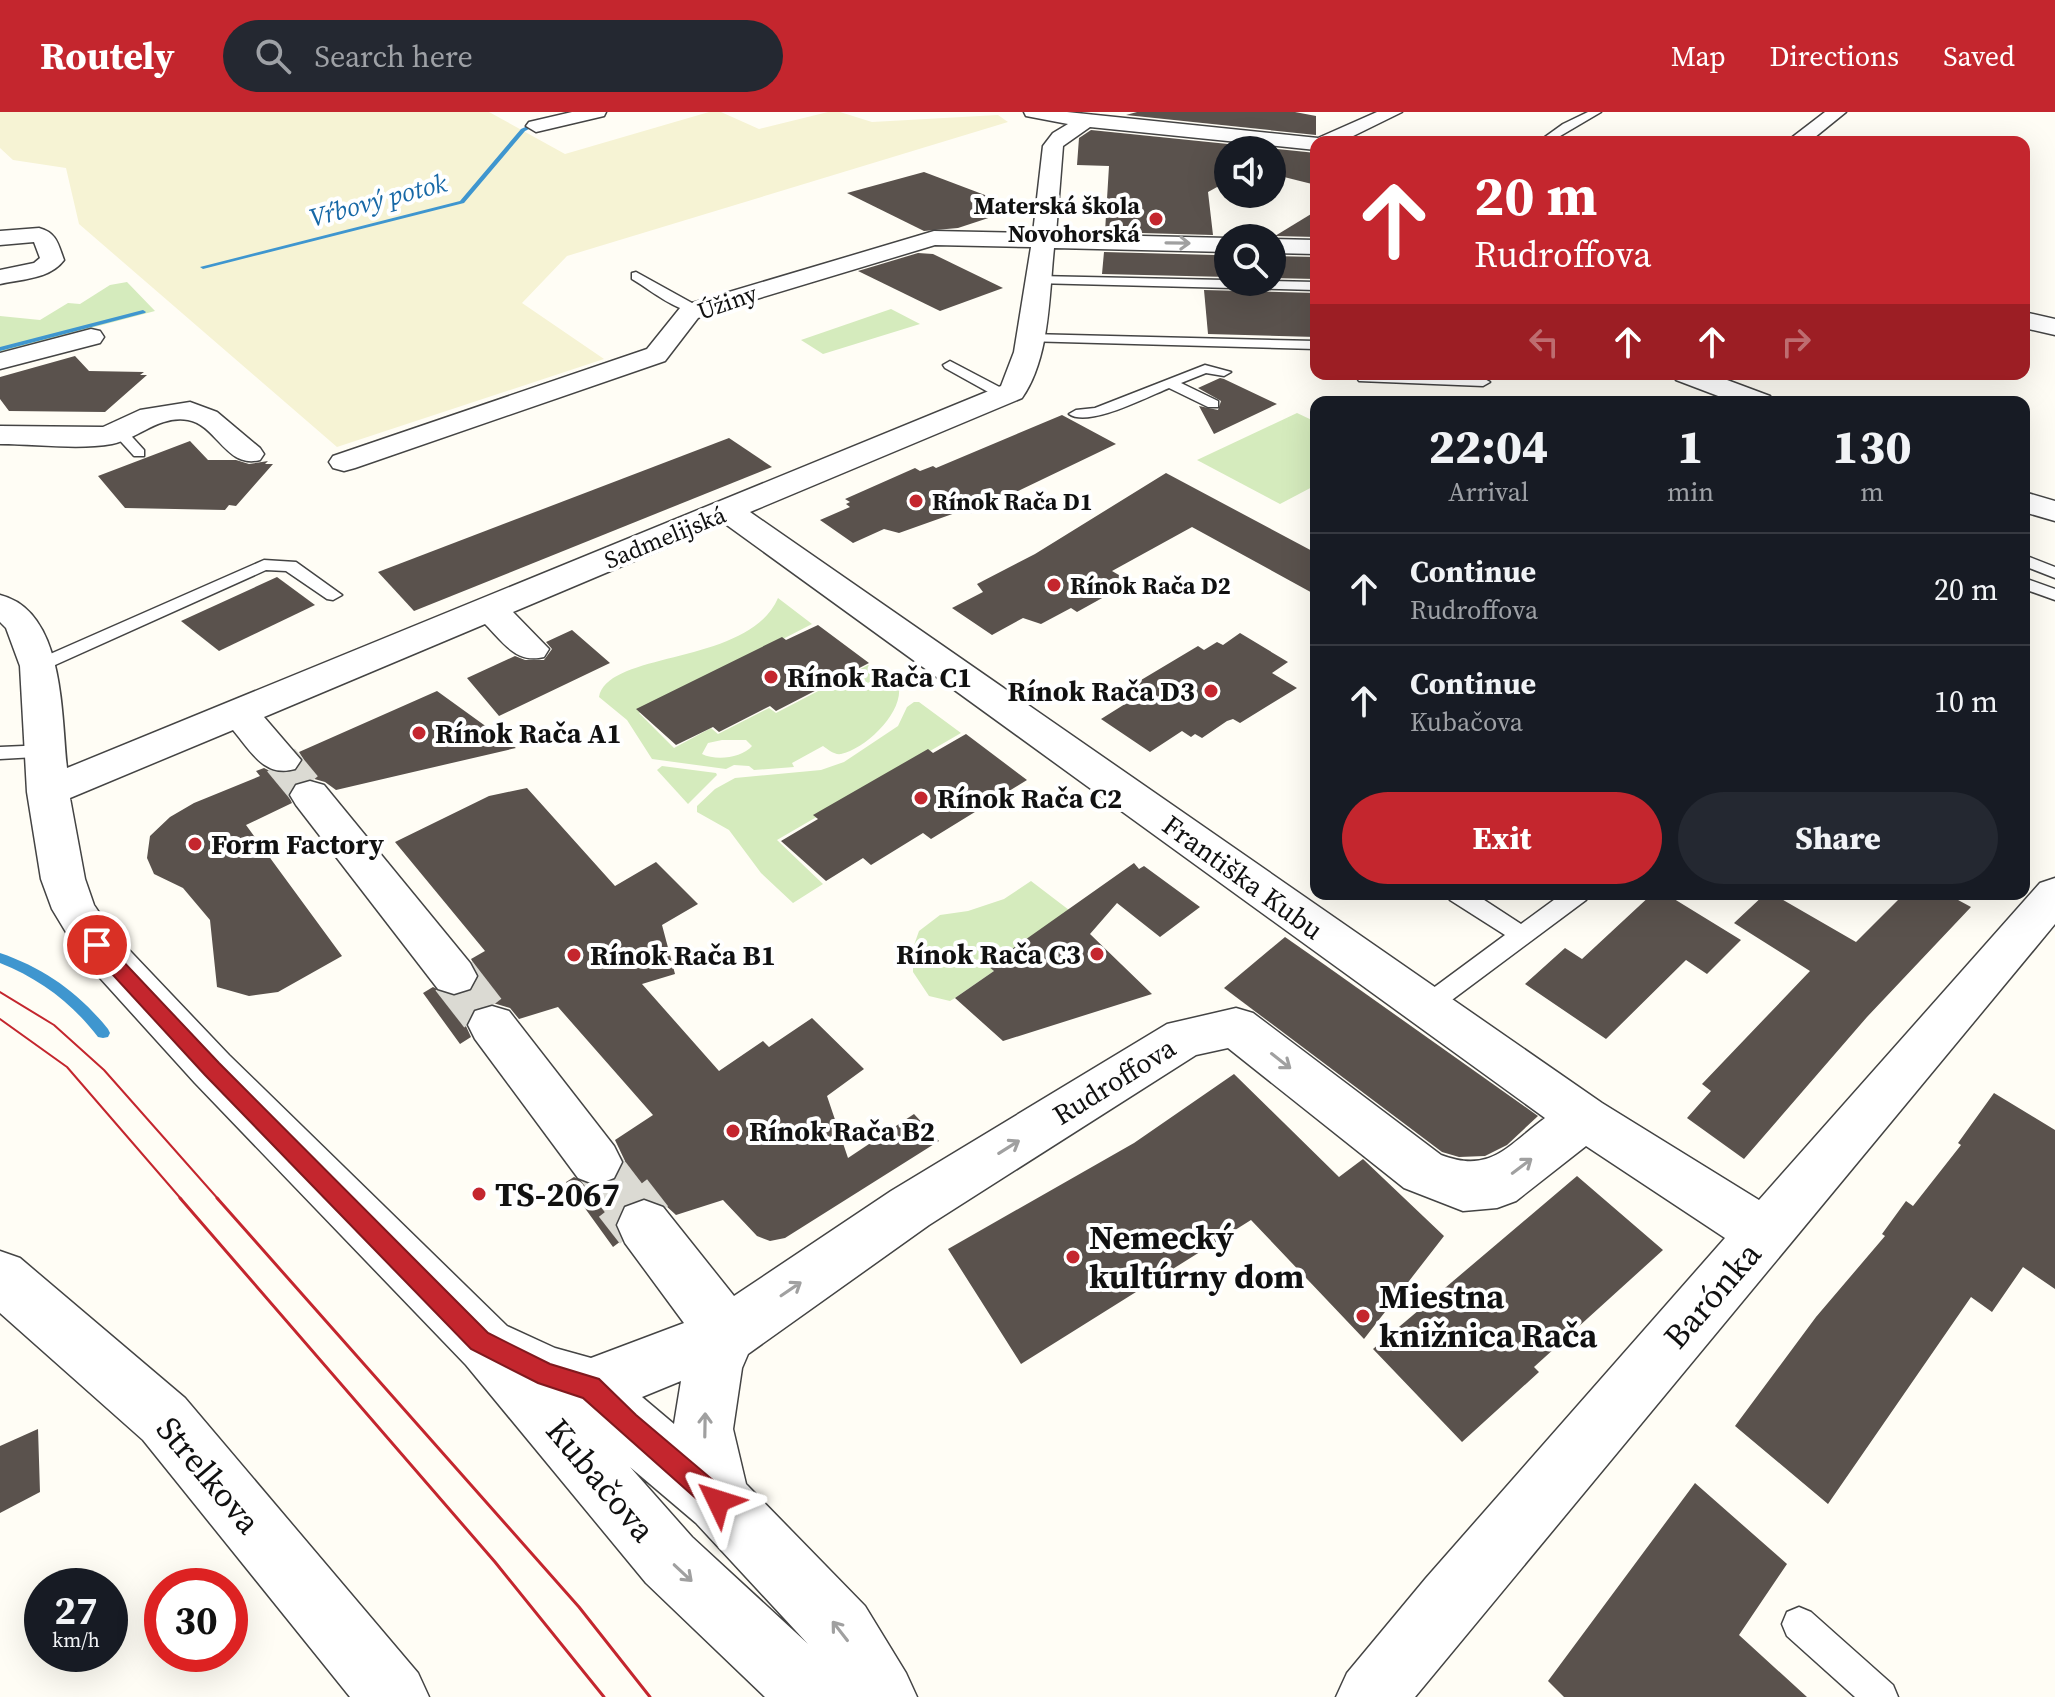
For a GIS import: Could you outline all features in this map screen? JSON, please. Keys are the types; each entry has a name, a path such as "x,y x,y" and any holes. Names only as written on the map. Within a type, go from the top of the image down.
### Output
{"street":[{"path":"536,126 597,112"},
{"path":"1033,112 1310,143"},
{"path":"1339,136 1393,112"},
{"path":"1804,136 1837,112"},
{"path":"1004,395 1020,383 1044,240 1053,146 1073,117"},
{"path":"1231,134 1256,119"},
{"path":"0,238 31,234 44,237 52,260 49,264 5,281"},
{"name":"Úžiny","path":"344,462 656,355 689,313 701,308 928,239 1214,245"},
{"path":"1286,246 1310,247"},
{"path":"2030,321 2055,327"},
{"path":"17,361 91,337"},
{"path":"1702,380 1744,396"},
{"name":"Sadmelijská","path":"47,771 240,714 1004,395"},
{"path":"0,435 108,436 163,412 190,411 207,418 249,454"},
{"path":"2030,503 2055,512"},
{"name":"Františka Kubu","path":"728,511 1584,1118 1765,1234"},
{"name":"Kubačova","path":"0,605 22,623 38,666 47,771 63,879 74,909 97,945 212,1069 486,1345 669,1560 798,1681 836,1697"},
{"path":"490,609 531,649"},
{"path":"240,714 281,760"},
{"path":"310,795 454,976"},
{"name":"Barónka","path":"1377,1694 1449,1601 1765,1234 2044,902"},
{"name":"Rudroffova","path":"591,1388 728,1334 910,1208 1184,1038 1246,1020 1423,1172 1463,1187 1497,1184 1584,1118"},
{"path":"492,1025 596,1162"},
{"path":"644,1225 728,1334 713,1365 703,1429 718,1501"},
{"name":"Strelkova","path":"0,1277 164,1419 394,1697"},
{"path":"486,1345 547,1375 591,1388"},
{"name":"Kubačova","path":"591,1388 627,1424 718,1501 841,1630 882,1697"}],"lane":[{"path":"1552,136 1596,112"},
{"path":"636,276 689,307 701,308"},
{"path":"1038,280 1310,286"},
{"path":"1029,338 1310,345"},
{"path":"950,365 1004,395"},
{"path":"1076,414 1097,412 1205,369 1224,372"},
{"path":"1444,380 1483,382"},
{"path":"1169,383 1213,404"},
{"path":"119,431 139,453"},
{"path":"2030,563 2055,573"},
{"path":"38,666 264,565 290,566 333,595"},
{"path":"2030,585 2055,595"},
{"path":"0,753 47,771"},
{"path":"1467,900 1522,935"},
{"path":"1425,1007 1570,900"},
{"path":"1799,1624 1881,1697"}],"shaded area":[{"path":"0,112 489,112 565,154 709,112 721,112 759,129 828,112 840,112 872,122 998,115 1008,122 567,256 522,303 604,359 337,447 79,224 66,168 13,160 0,148"}],"green space":[{"path":"127,282 155,311 0,352 0,316 40,320 68,303 80,304 110,285"},
{"path":"891,309 920,324 823,354 801,340"},
{"path":"1297,413 1310,419 1310,488 1280,504 1197,460"},
{"path":"778,598 812,624 639,713 674,748 711,728 718,734 769,708 776,713 868,665 899,688 895,709 871,738 841,754 823,746 792,763 794,767 754,770 749,766 734,765 726,769 652,759 627,720 599,697 608,682 627,671 711,647 739,636 762,620","holes":["746,740 752,746 735,756 702,754 708,743"]},
{"path":"919,702 961,733 777,840 823,884 793,903 761,873 729,830 697,812 697,806 715,789 735,778 821,770 844,762 898,726 907,707"},
{"path":"662,766 717,775 688,804 657,770"},
{"path":"1031,881 1069,910 989,966 994,971 955,998 950,1001 929,996 913,972 913,948 919,931 940,915 968,911 1004,899"}],"building":[{"path":"1137,112 1295,112 1316,116 1316,135 1126,115"},
{"path":"1091,130 1214,143 1214,189 1208,192 1213,235 1105,232 1109,166 1077,165 1079,138"},
{"path":"1286,150 1310,152 1310,184 1286,178"},
{"path":"924,172 1019,208 958,228 924,231 847,193"},
{"path":"1310,215 1310,237 1286,236 1286,229"},
{"path":"1104,252 1214,255 1214,277 1102,274"},
{"path":"918,253 933,254 1003,288 940,311 858,271"},
{"path":"1286,256 1310,257 1310,279 1286,278"},
{"path":"1204,290 1214,290 1214,296 1310,293 1310,337 1208,334"},
{"path":"75,356 89,371 144,372 140,375 147,375 105,412 9,411 0,399 0,377"},
{"path":"1220,378 1277,404 1214,434 1199,406 1218,410 1221,401 1198,388"},
{"path":"1062,415 1116,444 970,514 958,512 899,533 884,529 853,543 820,520 850,507 846,504 850,502 845,499 915,468 920,471 933,466 936,468"},
{"path":"729,438 772,467 414,611 378,572"},
{"path":"190,441 208,460 236,460 249,464 268,461 265,464 273,464 236,506 229,505 225,510 125,508 98,476"},
{"path":"1166,473 1310,550 1310,592 1192,527 1112,571 1131,582 1077,612 1071,608 1041,624 1023,618 992,635 952,608 983,592 977,584 1035,554"},
{"path":"277,577 315,605 219,651 181,621"},
{"name":"Rínok Rača C1","path":"818,625 869,663 776,711 770,706 719,732 713,727 676,745 636,709 782,637 786,640"},
{"path":"572,630 610,663 499,716 467,678 515,656 525,660 544,660 552,649 546,642"},
{"name":"Rínok Rača D3","path":"1240,633 1288,662 1272,673 1297,688 1240,723 1233,719 1227,721 1202,738 1195,734 1191,737 1182,731 1150,752 1101,719 1133,699 1127,696 1132,693 1126,689 1198,646 1204,650 1217,642 1223,645"},
{"path":"437,691 516,748 336,790 325,782 311,778 293,783 287,793 292,803 246,825 342,956 278,992 249,996 217,987 210,920 183,888 154,874 147,858 150,836 170,817 194,803 260,776 256,771 264,768 274,773 295,772 304,760 299,752"},
{"name":"Rínok Rača C2","path":"966,734 1027,780 931,839 923,833 871,865 863,858 826,881 781,841 818,819 813,815 928,749 933,753"},
{"path":"527,788 615,886 656,862 698,904 662,925 675,974 642,984 719,1071 763,1041 769,1047 812,1018 864,1069 827,1096 848,1158 914,1114 939,1141 785,1238 770,1241 757,1236 723,1200 676,1215 664,1204 643,1197 622,1206 614,1224 621,1241 613,1247 566,1182 574,1177 597,1188 615,1181 625,1161 615,1140 653,1115 558,1007 519,1019 510,1008 493,1003 474,1008 465,1024 471,1037 460,1044 423,993 433,987 453,997 471,992 480,975 471,959 485,951 395,842 489,796"},
{"name":"Rínok Rača C3","path":"1134,863 1139,869 1144,866 1200,907 1160,937 1117,903 1090,934 1152,994 1003,1041 955,998 994,971 988,966"},
{"path":"1646,900 1676,900 1741,940 1707,974 1686,960 1606,1039 1525,984 1565,948 1582,959"},
{"path":"1759,900 1783,900 1856,942 1898,900 1958,900 1971,907 1867,1017 1744,1159 1687,1118 1711,1091 1702,1084 1810,971 1734,923"},
{"path":"1285,937 1538,1116 1507,1145 1485,1156 1459,1157 1442,1152 1224,988"},
{"name":"Nemecký kultúrny dom","path":"1234,1074 1339,1177 1363,1159 1444,1236 1364,1339 1251,1220 1021,1364 948,1249 1134,1143"},
{"path":"1994,1093 2055,1130 2055,1289 2023,1267 1992,1312 1971,1297 1828,1504 1735,1426 1816,1317 1885,1236 1882,1234 1906,1201 1913,1206 1961,1145 1958,1143"},
{"path":"1577,1176 1663,1250 1534,1367 1539,1372 1462,1442 1373,1349"},
{"path":"38,1429 40,1492 0,1513 0,1446"},
{"path":"1695,1483 1787,1564 1739,1635 1807,1697 1564,1697 1548,1681"}],"waterway":[{"name":"Vŕbový potok","path":"203,267 462,202 523,130 542,121"},
{"name":"Vŕbový potok","path":"0,349 143,312"},
{"path":"0,958 58,988 82,1008 103,1033"}],"tunnel":[{"path":"281,760 310,795"},
{"path":"454,976 492,1025"},
{"path":"596,1162 625,1200"},
{"path":"623,1198 644,1225"}],"tram line":[{"path":"0,992 54,1025 104,1070 219,1200"},
{"path":"0,1019 67,1067 182,1200"},
{"path":"180,1198 495,1562 604,1697"},
{"path":"217,1198 579,1607 650,1697"}],"place":[{"name":"Materská škola Novohorská","path":"1156,219"},
{"name":"Rínok Rača D1","path":"916,501"},
{"name":"Rínok Rača D2","path":"1054,585"},
{"name":"Rínok Rača C1","path":"771,677"},
{"name":"Rínok Rača D3","path":"1211,691"},
{"name":"Rínok Rača A1","path":"419,733"},
{"name":"Rínok Rača C2","path":"921,798"},
{"name":"Form Factory","path":"195,844"},
{"name":"Rínok Rača C3","path":"1097,954"},
{"name":"Rínok Rača B1","path":"574,955"},
{"name":"Rínok Rača B2","path":"733,1131"},
{"name":"TS-2067","path":"479,1194"},
{"name":"Nemecký kultúrny dom","path":"1073,1257"},
{"name":"Miestna knižnica Rača","path":"1363,1316"}],"route":[{"path":"97,945 212,1069 479,1341 547,1375 591,1388 627,1424 718,1501"}]}
